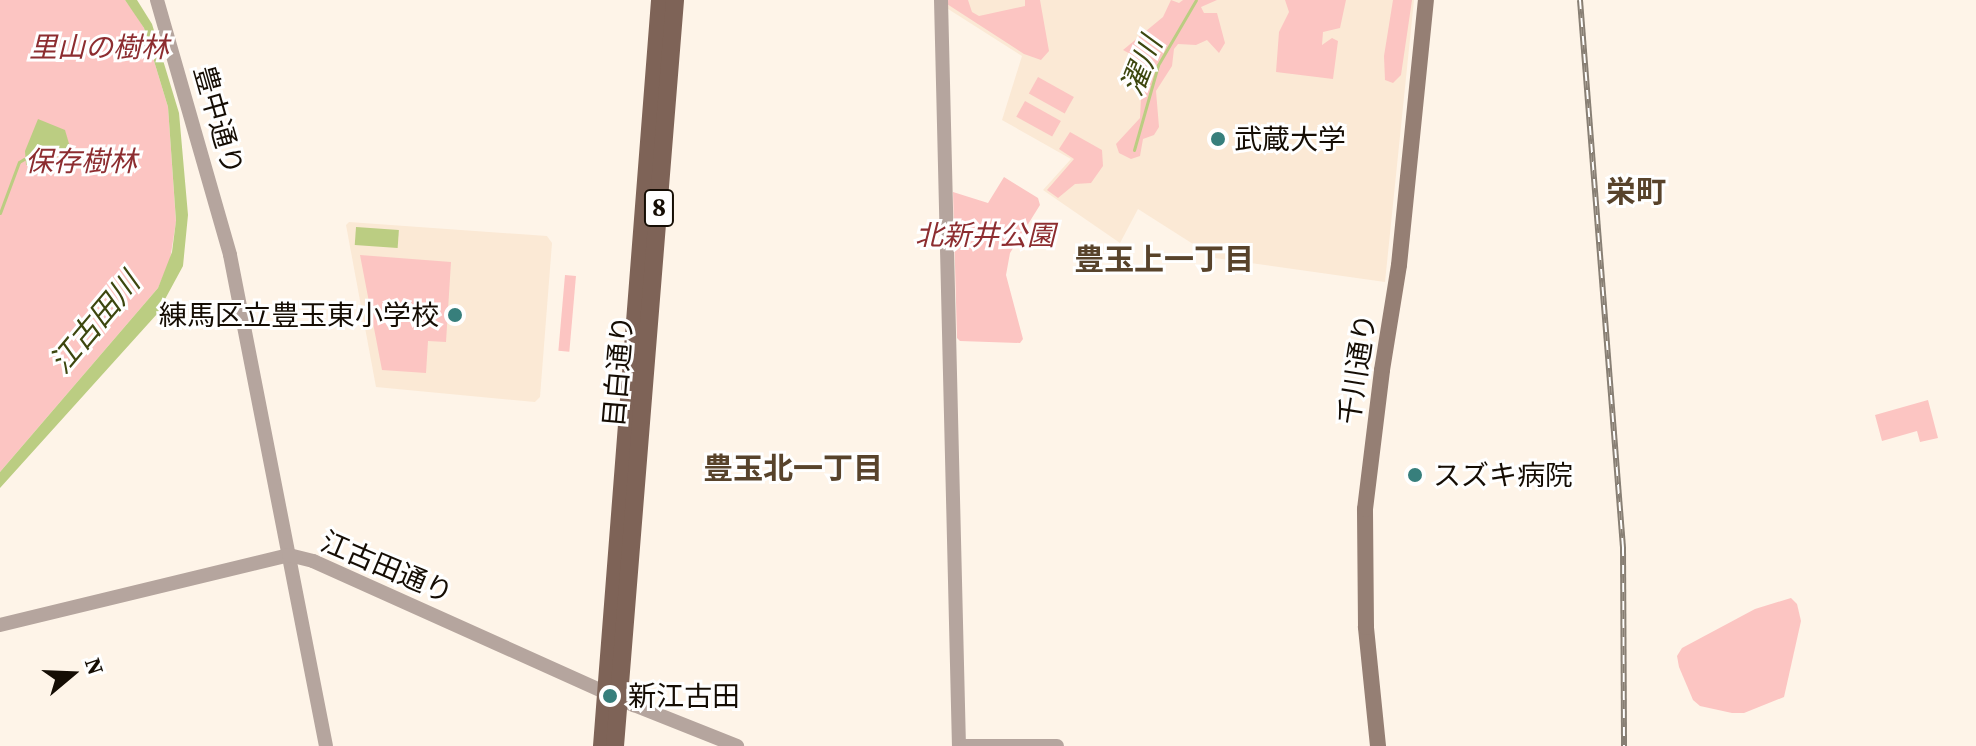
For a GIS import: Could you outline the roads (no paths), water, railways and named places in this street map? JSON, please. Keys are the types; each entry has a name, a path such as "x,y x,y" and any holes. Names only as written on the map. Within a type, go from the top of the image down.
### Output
{"main road":[{"name":"目白通り","path":"615,746 612,694 660,0"},
{"name":"目白通り","path":"602,746 612,694 675,0"},
{"name":"千川通り","path":"1378,746 1366,627 1365,509 1399,265 1426,0"}],"street":[{"name":"豊中通り","path":"157,0 230,255 326,746"},
{"path":"941,0 959,746"},
{"name":"江古田通り","path":"0,625 289,555 313,561 737,746"},
{"path":"965,746 1057,746"}],"waterway":[{"name":"濯川","path":"1134,150 1158,65 1196,0"},
{"path":"0,213 19,162 24,159"}],"railway":[{"path":"1580,0 1623,547 1624,746"}],"place":[{"name":"武蔵大学","path":"1218,139"},
{"name":"練馬区立豊玉東小学校","path":"455,315"},
{"name":"スズキ病院","path":"1415,475"},
{"name":"新江古田","path":"610,696"}],"district":[{"name":"栄町","path":"1636,192"},
{"name":"豊玉上一丁目","path":"1164,260"},
{"name":"豊玉北一丁目","path":"793,469"}],"park label":[{"name":"里山の樹林","path":"99,47"},
{"name":"保存樹林","path":"81,161"},
{"name":"北新井公園","path":"985,235"}],"water label":[{"name":"江古田川","path":"95,323"}]}
